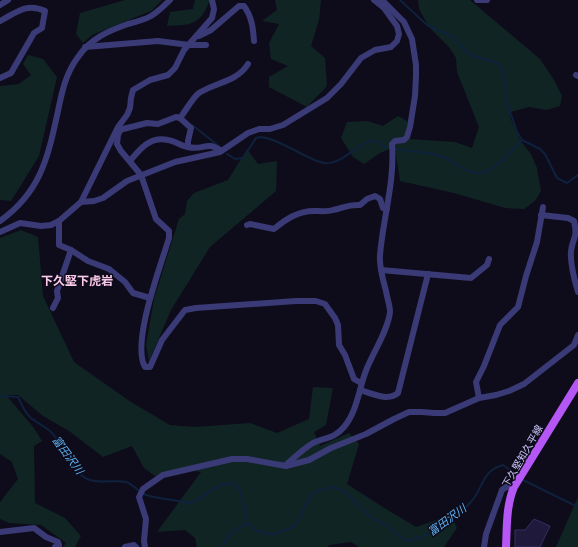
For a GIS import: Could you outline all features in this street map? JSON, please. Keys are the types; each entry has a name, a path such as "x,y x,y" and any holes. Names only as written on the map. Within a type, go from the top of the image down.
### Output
{"main road":[{"name":"下久堅知久平線","path":"506,547 508,508 510,496 515,484 578,383"}],"street":[{"path":"0,5 8,0"},
{"path":"0,221 28,196 41,173 50,148 63,88 70,68 85,47 92,41 108,32 158,12 170,0"},
{"path":"0,232 20,222 41,226 51,225 59,221 81,202 127,115 130,108 133,90 150,80 168,75 175,68 184,50 212,18 214,9 212,0"},
{"path":"81,202 94,201 103,198 127,181 175,162 221,151 248,133 283,125 300,116 327,98 341,84 361,58 376,50 391,47 397,41 399,34 397,26 384,8 374,0"},
{"path":"286,466 314,442 333,437 349,420 360,386 390,312 390,306 382,278 380,257 392,184 392,144 395,141 404,140 407,137 412,118 416,76 412,39 404,22 382,0"},
{"path":"477,0 486,0"},
{"path":"195,38 211,30 239,6 244,6 249,13 253,26 254,41"},
{"path":"0,21 23,9 38,8 45,11 42,28 34,33 11,73 0,78"},
{"path":"85,47 158,41 189,45 206,45"},
{"path":"180,118 198,94 234,78 245,69 248,64"},
{"path":"119,130 136,124 158,124 176,117 180,118 191,128 188,147"},
{"path":"119,130 117,144 120,151 141,175 156,219 169,231 169,238 150,298 142,344 142,362 145,367 150,367 162,340 185,310 280,302 316,301 325,304 335,318 338,325 339,345 345,355 354,379 360,386 387,397 394,396 398,393 428,274"},
{"path":"130,161 143,146 154,140 167,139 182,146 200,149 211,145 221,151"},
{"path":"247,225 250,224 274,228 287,218 301,213 312,211 332,211 351,204 360,205 367,199 375,196 380,199 383,208 387,209"},
{"path":"479,398 476,382 500,325 518,307 537,242 543,207"},
{"path":"541,215 568,218 574,221 578,232 571,252 578,292"},
{"path":"59,221 60,245 88,261 109,270 125,282 133,293 150,298"},
{"path":"53,308 58,298 57,290 71,250"},
{"path":"381,270 471,278 487,265 489,259"},
{"path":"146,547 144,541 146,519 140,496 143,489 163,475 232,459 247,459 286,466 309,460 331,448 366,434 409,412 434,414 445,413 479,398 496,396 509,391 524,384 574,345 578,336"},
{"path":"484,547 486,534 502,490 515,484"},
{"path":"0,532 34,528 46,537 58,542 59,545 55,547"},
{"path":"124,547 134,545 136,547"}],"green space":[{"path":"125,0 162,0 151,11 92,35 83,43 76,34 80,13"},
{"path":"195,0 210,0 199,19 189,24 167,26 170,12 193,9"},
{"path":"275,0 321,0 319,20 311,46 325,58 327,86 307,107 269,87 269,77 288,66 271,59 269,43 279,24 262,21 277,10"},
{"path":"418,0 470,0 540,59 554,80 562,96 560,106 547,110 529,107 511,112 510,117 520,140 531,154 537,168 541,191 535,201 524,209 505,208 454,193 400,181 395,147 380,153 364,164 353,157 341,138 347,122 367,121 383,126 398,116 407,121 409,139 455,142 472,148 479,127 457,72 456,58 449,47 429,27 419,9"},
{"path":"28,55 43,59 57,77 39,156 11,201 0,200 0,86 19,84 31,75 23,64"},
{"path":"247,149 258,164 277,161 276,191 210,247 171,310 149,361 146,345 154,299 179,219 185,214 187,201 194,193 228,180"},
{"path":"21,230 38,237 43,296 74,362 131,402 170,425 195,427 250,423 277,433 309,419 313,387 333,388 326,425 314,432 320,446 349,433 359,444 347,484 416,527 451,515 457,528 444,547 359,547 351,542 329,545 328,547 197,547 195,538 185,530 157,532 201,472 183,469 155,476 144,468 132,446 103,457 69,431 43,416 18,395 6,395 34,428 42,441 34,446 35,503 65,518 81,536 75,547 63,547 66,543 41,525 9,523 0,519 0,502 18,479 12,462 0,454 0,238"},
{"path":"578,497 578,547 556,547"}],"building":[{"path":"534,519 550,526 540,547 515,547 515,530 525,530"}],"waterway":[{"path":"400,0 427,25 453,37 470,55 495,62 500,65 503,71 507,103 517,132 522,140 540,149 545,154 557,178 567,183 578,175"},
{"path":"192,125 220,147"},
{"path":"227,154 235,159 243,158 256,138 262,137 270,139 317,161 331,163 345,157 370,141 376,141 393,149 422,152 443,157 474,173 479,173 484,172 496,165 522,140"},
{"name":"富田沢川","path":"0,396 18,397 27,414 51,432 59,442 73,466 86,478 97,481 126,482 146,495 189,503 195,501 215,488 233,483 240,490 248,524 257,531 268,534 275,534 293,527 300,518 305,505 311,496 316,491 332,487 346,493 372,518 386,525 402,538 409,541 429,533 445,520 467,506 475,497 487,476 496,468 503,465 518,476"},
{"name":"富田沢川","path":"521,479 578,507"},
{"path":"223,547 226,539 232,532 248,524"}],"district":[{"name":"下久堅下虎岩","path":"77,281"}]}
